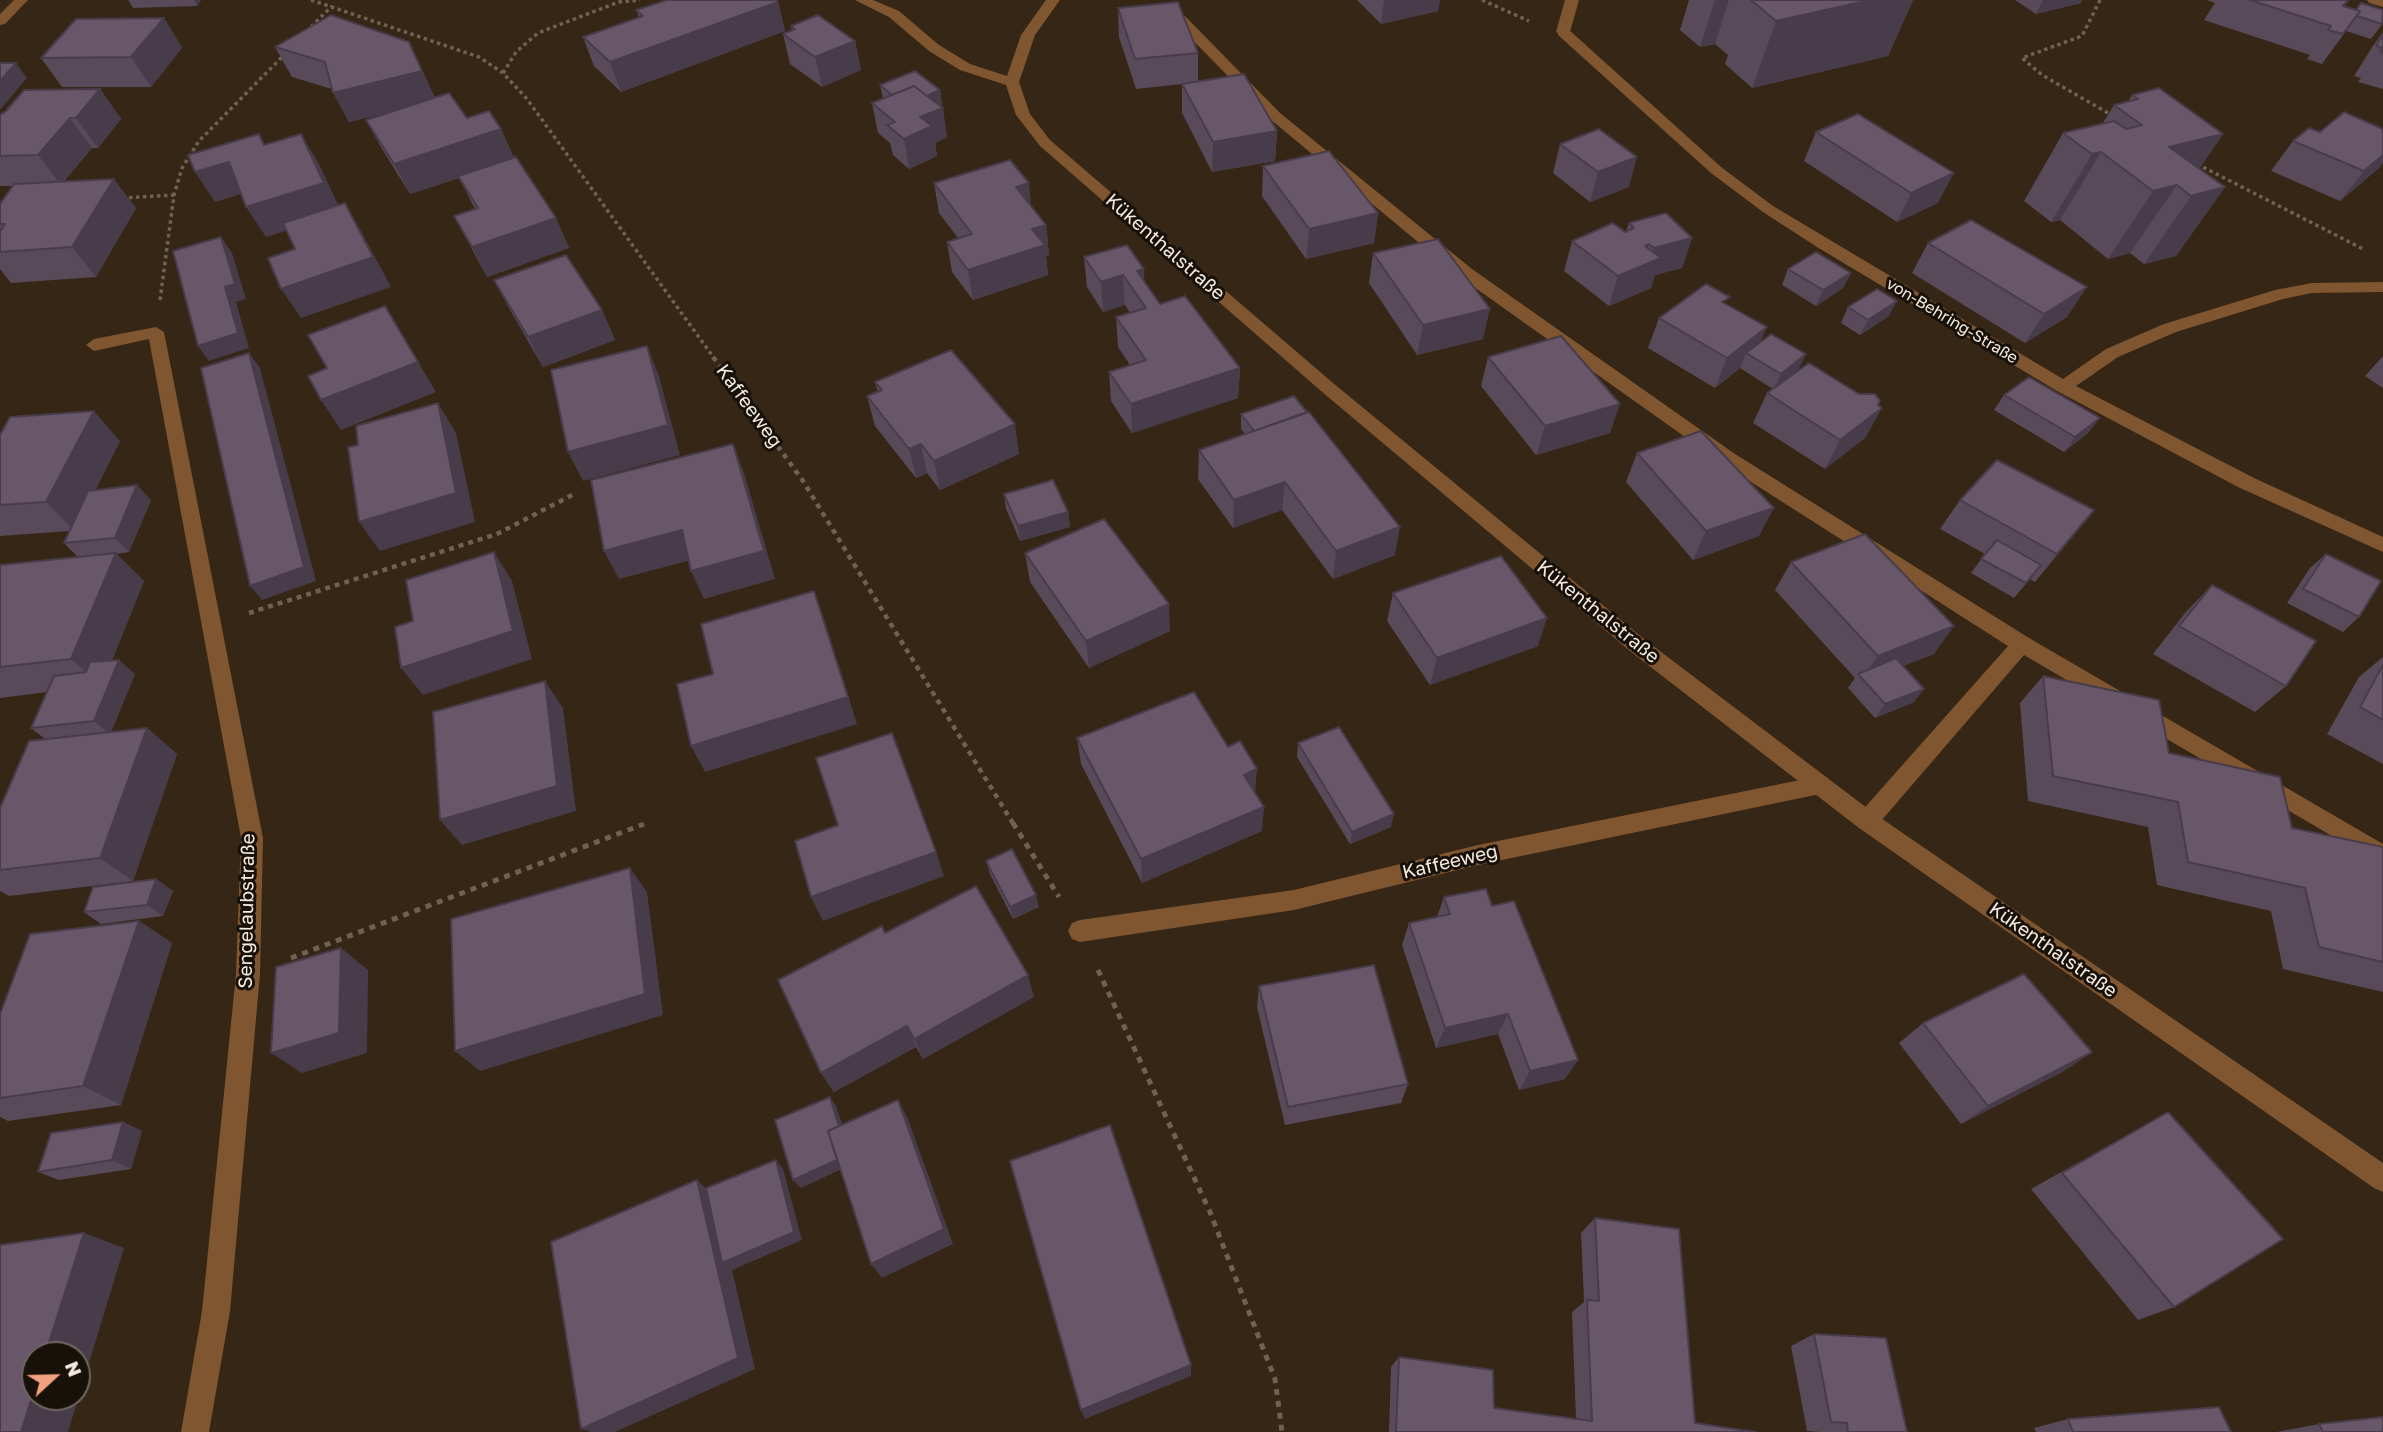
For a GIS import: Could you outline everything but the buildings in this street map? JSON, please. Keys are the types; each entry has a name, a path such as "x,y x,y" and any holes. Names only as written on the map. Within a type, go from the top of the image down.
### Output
{"street":[{"path":"0,21 21,0"},
{"path":"862,0 894,14 934,48 965,67 1012,82 1028,35 1053,0"},
{"path":"1563,32 1572,0"},
{"path":"2374,0 2383,3"},
{"path":"1173,12 1275,116 1466,273 1729,459 2022,644 2383,856"},
{"name":"von-Behring-Straße","path":"1563,32 1716,170 1768,209 2063,387 2247,483 2383,545"},
{"name":"Kükenthalstraße","path":"1012,82 1023,115 1045,143 1327,387 1605,618 1867,821 2383,1179"},
{"path":"2063,387 2112,353 2170,328 2281,294 2312,288 2383,287"},
{"path":"94,345 156,332"},
{"name":"Sengelaubstraße","path":"156,332 252,838 248,974 216,1311 195,1432"},
{"path":"1867,821 2022,644"},
{"name":"Kaffeeweg","path":"1080,931 1294,900 1478,855 1819,785"}],"path":[{"name":"Kaffeeweg","path":"311,0 479,57 503,73 527,99 803,481 1080,931 1210,1212 1275,1379 1282,1432"},
{"path":"503,73 516,52 538,33 619,2 640,0"},
{"path":"1482,0 1521,18 1563,32"},
{"path":"2101,0 2082,36 2022,58 2042,75 2114,116"},
{"path":"303,35 332,6"},
{"path":"156,332 174,195 182,169 199,141 294,45"},
{"path":"2186,158 2371,253"},
{"path":"112,199 174,195"},
{"path":"212,625 497,534 576,493"},
{"path":"248,974 644,824"}]}
